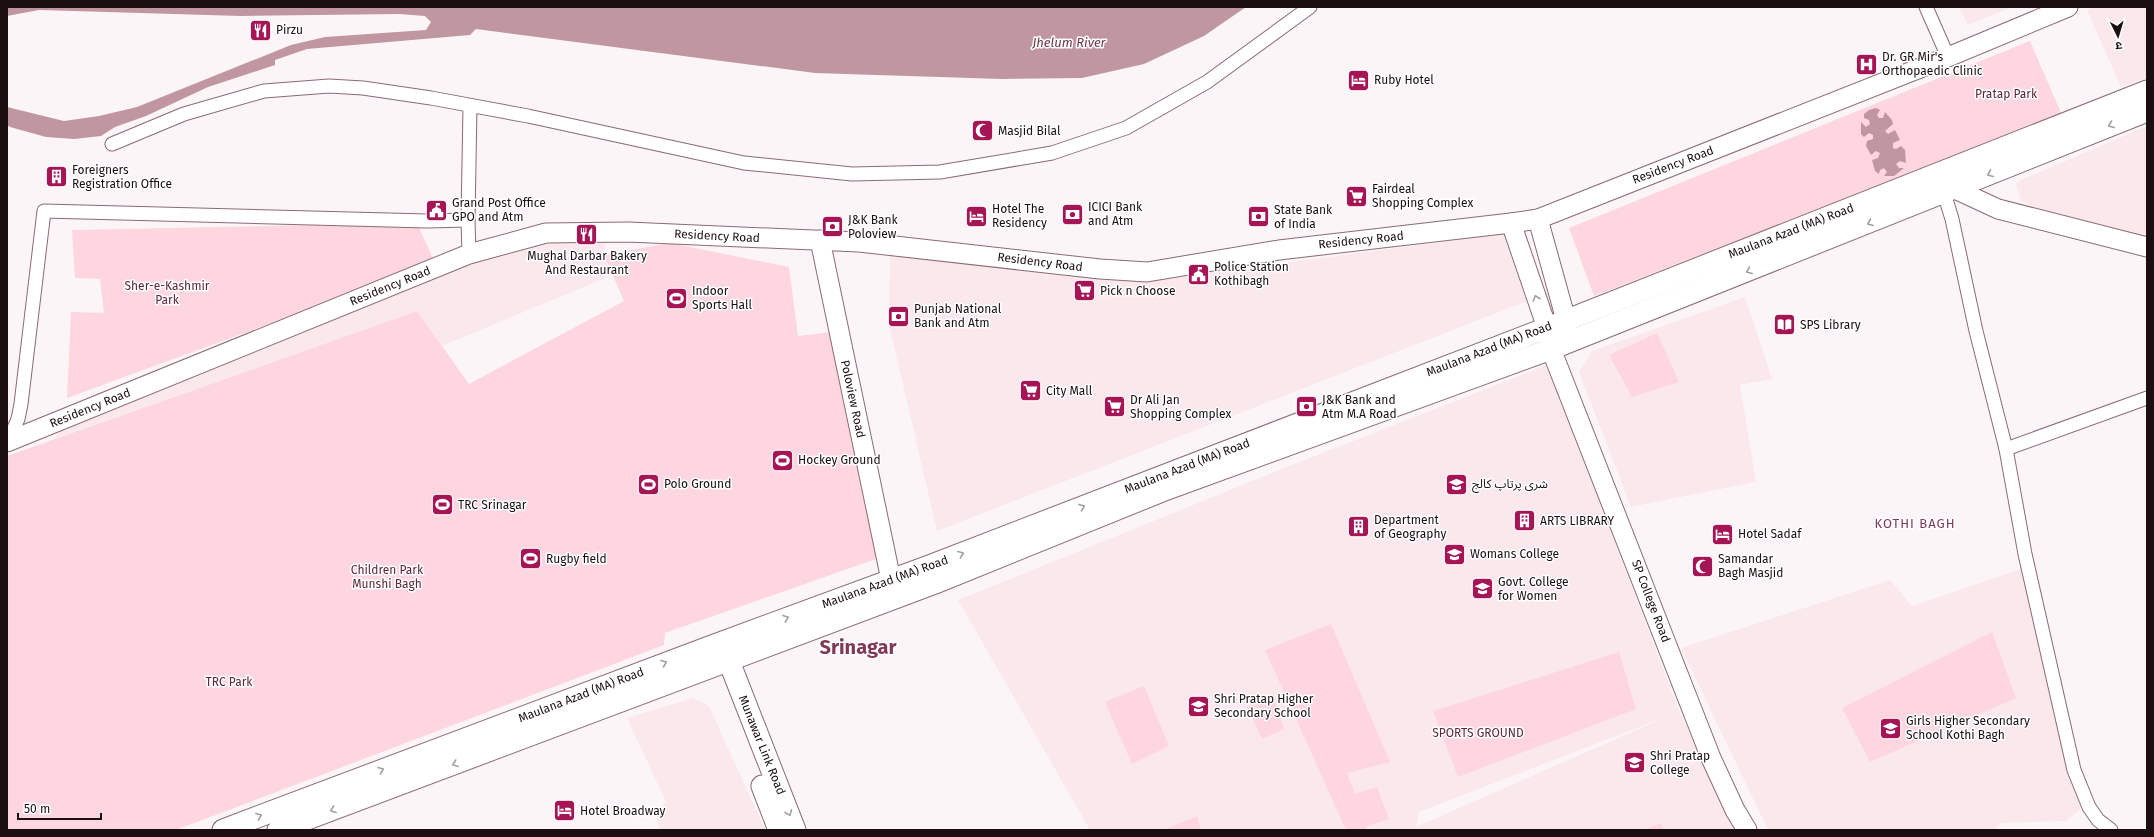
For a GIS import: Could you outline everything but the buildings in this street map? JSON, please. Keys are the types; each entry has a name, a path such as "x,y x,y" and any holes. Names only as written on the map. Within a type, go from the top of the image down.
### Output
{"main road":[{"name":"Residency Road","path":"8,442 469,254 546,233 628,232 859,242 1100,269 1147,272 1279,250 1538,219 1948,57 2068,7"},
{"name":"Maulana Azad (MA) Road","path":"278,830 718,653 890,580 1546,328 2147,91"},
{"name":"Maulana Azad (MA) Road","path":"223,830 718,653 935,583 1162,491 1558,346 1950,191 2147,111"},
{"path":"1950,191 1998,209 2147,247"},
{"path":"1538,219 1566,320 1558,346"},
{"path":"1511,223 1546,328 1558,346"},
{"name":"Poloview Road","path":"820,240 890,580"},
{"name":"SP College Road","path":"1558,346 1560,369 1711,758 1735,810 1747,830"},
{"name":"Munawar Link Road","path":"718,653 779,830"},
{"name":"Munawar Link Road","path":"718,653 795,830"}],"street":[{"path":"112,144 184,114 264,91 329,86 363,88 431,98 535,118 744,163 852,174 940,172 1001,163 1052,152 1126,128 1206,82 1310,7"},
{"path":"1926,7 1948,57"},
{"path":"469,254 468,220 470,106"},
{"path":"1950,191 1952,219 1976,331 2006,450 2026,554 2074,770 2089,807 2098,820 2111,830"},
{"path":"8,442 18,419 21,404 44,211 427,221 468,220"},
{"path":"2006,450 2147,398"}],"shaded area":[{"path":"1959,7 2012,7 1968,25"},
{"path":"2093,7 2147,7 2147,78 2121,87 2087,10"},
{"path":"2147,126 2147,239 2037,208 2020,200 2016,184 2021,180"},
{"path":"1503,234 1527,301 937,531 889,324 890,253 1146,281"},
{"path":"605,238 604,255 613,275 442,346 417,311 54,439 67,422 469,259 545,239"},
{"path":"1745,297 1772,379 1740,385 1756,482 1631,507 1579,372 1592,351"},
{"path":"1547,365 1679,711 1738,830 1090,830 958,600 1287,467","holes":["1668,716 1416,827 1419,812"]},
{"name":"Girls Higher Secondary School Kothi Bagh","path":"2021,569 2081,809 2066,821 2001,823 1994,830 1768,830 1681,648 1890,580 1912,606"},
{"path":"693,698 709,706 765,830 660,830 655,811 666,802 627,718"}],"green space":[{"name":"Pratap Park","path":"2030,41 2062,115 1594,296 1569,228"},
{"name":"Sher-e-Kashmir Park","path":"417,223 435,263 67,398 71,312 104,313 100,279 75,278 72,230"},
{"name":"TRC Srinagar","path":"670,243 789,267 798,336 841,331 890,554 665,633 664,645 176,830 7,830 7,456 417,311 469,384 624,301 604,255"},
{"path":"1657,333 1679,382 1632,397 1609,355"},
{"path":"1331,624 1390,762 1347,773 1355,794 1377,787 1389,819 1365,827 1366,830 1346,830 1265,650"},
{"path":"1992,632 2016,698 1870,762 1842,708"},
{"name":"SPORTS GROUND","path":"1619,652 1636,709 1458,777 1433,711"},
{"path":"1144,686 1169,746 1132,764 1105,702"},
{"path":"1273,696 1284,729 1262,739 1247,707"},
{"path":"1197,816 1201,830 1163,830"},
{"path":"1661,823 1664,830 1644,830"}],"water":[{"name":"Jhelum River","path":"7,7 1246,7 1204,36 1144,64 1082,78 1001,79 815,73 476,29 470,35 307,49 275,60 275,65 208,87 146,116 115,127 101,136 74,139 46,137 10,127 7,125 7,107 64,121 99,116 137,107 291,45 325,37 426,30 431,22 425,16 399,14 241,16 39,10 7,16"},
{"path":"1876,108 1880,110 1877,115 1879,118 1883,118 1885,112 1892,120 1893,124 1885,131 1888,134 1895,130 1900,140 1893,143 1893,148 1896,149 1901,146 1905,150 1906,163 1900,161 1896,164 1899,168 1904,168 1894,176 1884,176 1887,172 1884,168 1880,170 1879,174 1875,171 1872,160 1878,158 1880,153 1876,151 1871,155 1866,146 1867,141 1873,139 1873,135 1869,133 1864,137 1861,134 1861,122 1866,127 1870,124 1869,120 1864,118 1864,114 1869,110"}],"place":[{"name":"Pirzu","path":"261,30"},
{"name":"Dr. GR Mir's Orthopaedic Clinic","path":"1866,64"},
{"name":"Ruby Hotel","path":"1359,80"},
{"name":"Masjid Bilal","path":"982,131"},
{"name":"Foreigners Registration Office","path":"57,177"},
{"name":"Fairdeal Shopping Complex","path":"1356,196"},
{"name":"Grand Post Office GPO and Atm","path":"437,210"},
{"name":"ICICI Bank and Atm","path":"1073,214"},
{"name":"Hotel The Residency","path":"976,216"},
{"name":"State Bank of India","path":"1258,217"},
{"name":"J&K Bank Poloview","path":"832,227"},
{"name":"Mughal Darbar Bakery And Restaurant","path":"587,235"},
{"name":"Police Station Kothibagh","path":"1199,274"},
{"name":"Pick n Choose","path":"1085,291"},
{"name":"Indoor Sports Hall","path":"677,298"},
{"name":"Punjab National Bank and Atm","path":"898,316"},
{"name":"SPS Library","path":"1785,325"},
{"name":"City Mall","path":"1031,391"},
{"name":"Dr Ali Jan Shopping Complex","path":"1114,407"},
{"name":"J&K Bank and Atm M.A Road","path":"1306,407"},
{"name":"Hockey Ground","path":"783,460"},
{"name":"Polo Ground","path":"648,484"},
{"name":"شری پرتاپ کالج","path":"1456,484"},
{"name":"TRC Srinagar","path":"443,505"},
{"name":"ARTS LIBRARY","path":"1524,521"},
{"name":"Department of Geography","path":"1358,527"},
{"name":"Hotel Sadaf","path":"1722,534"},
{"name":"Womans College","path":"1455,554"},
{"name":"Rugby field","path":"530,559"},
{"name":"Samandar Bagh Masjid","path":"1703,566"},
{"name":"Govt. College for Women","path":"1483,589"},
{"name":"Shri Pratap Higher Secondary School","path":"1199,706"},
{"name":"Girls Higher Secondary School Kothi Bagh","path":"1890,728"},
{"name":"Shri Pratap College","path":"1634,763"},
{"name":"Hotel Broadway","path":"564,811"}],"district":[{"name":"KOTHI BAGH","path":"1915,523"},
{"name":"Srinagar","path":"858,647"}],"park label":[{"name":"Children Park Munshi Bagh","path":"387,577"},
{"name":"TRC Park","path":"229,682"}]}
